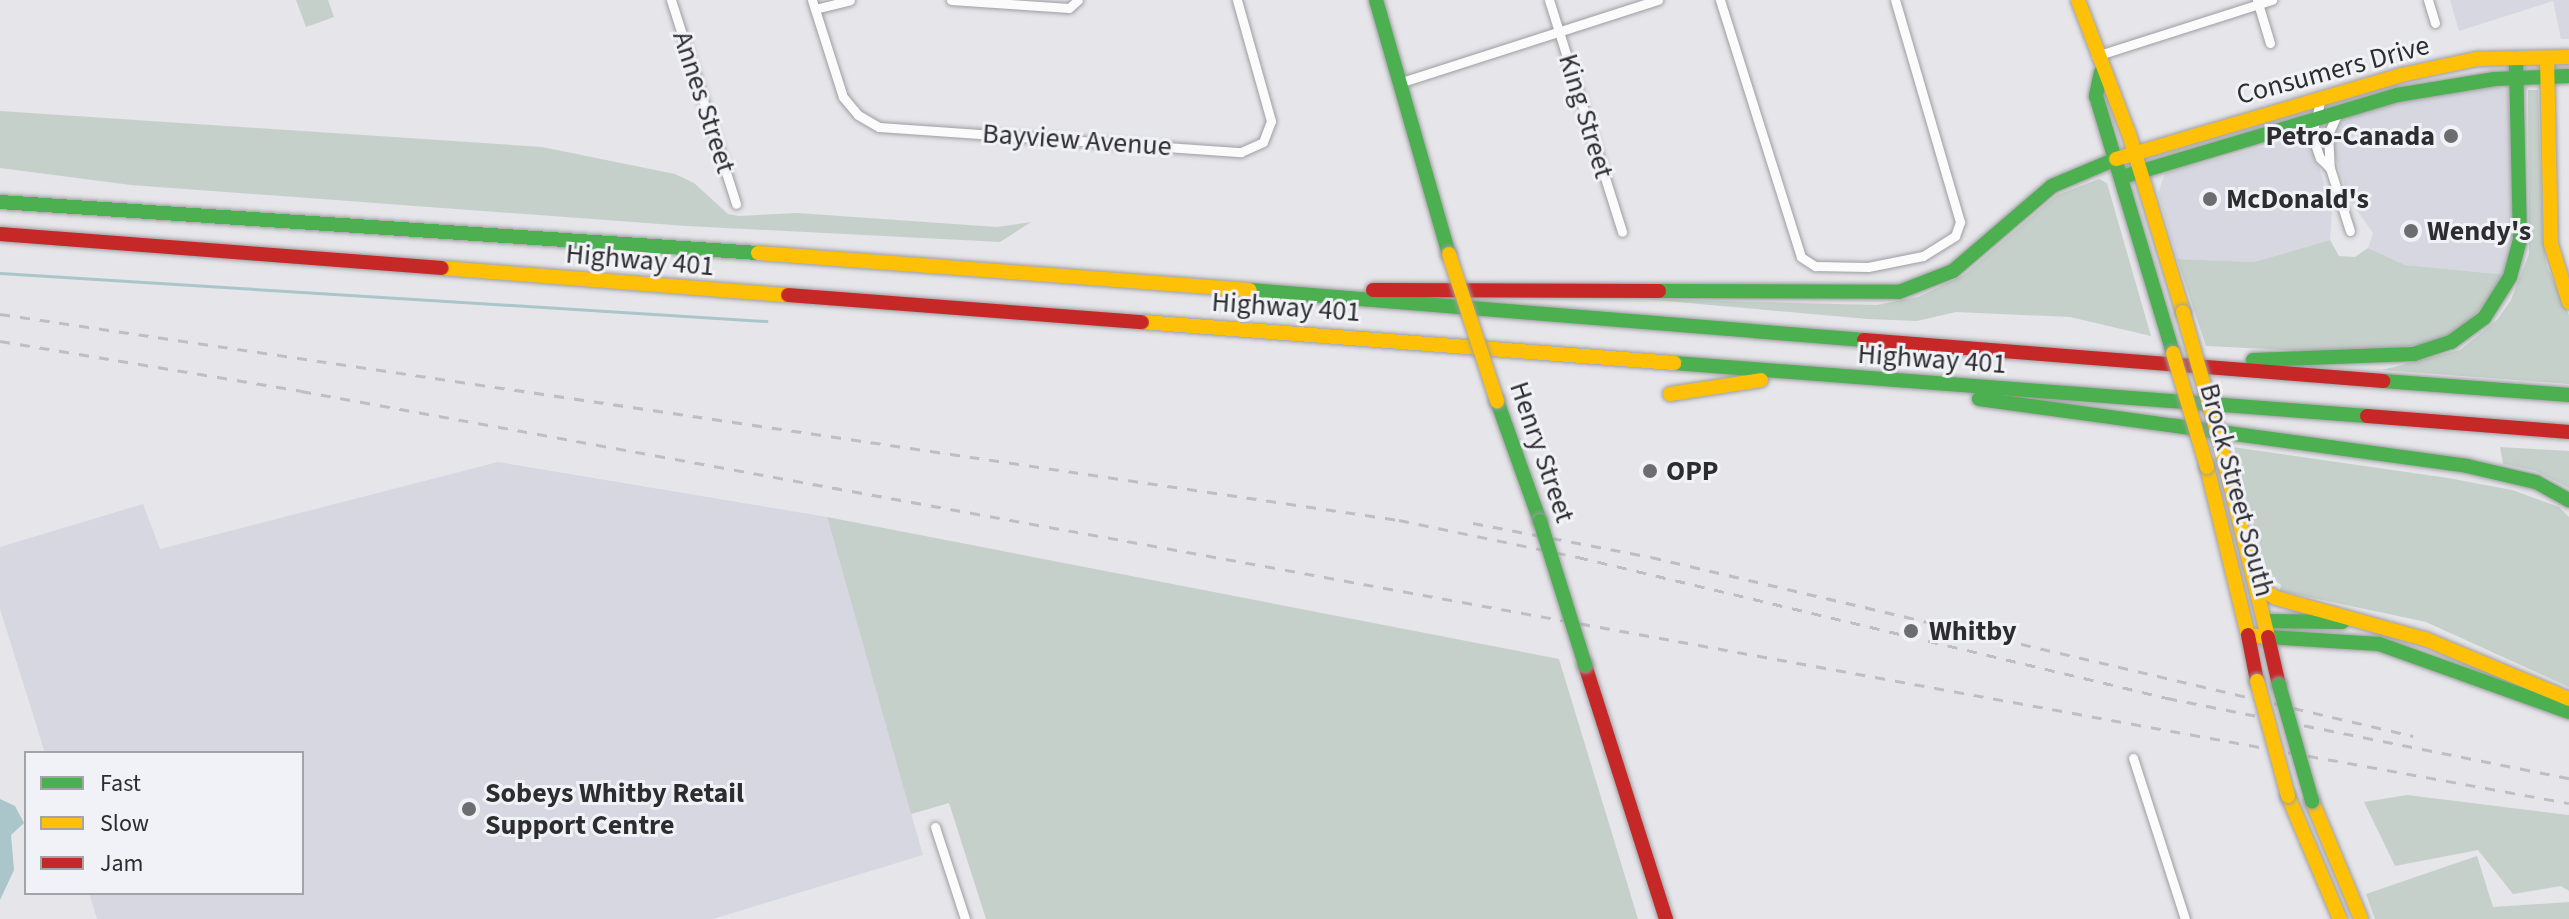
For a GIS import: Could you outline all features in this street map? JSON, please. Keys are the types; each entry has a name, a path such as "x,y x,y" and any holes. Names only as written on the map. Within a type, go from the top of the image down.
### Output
{"main road":[{"name":"Henry Street","path":"1376,0 1449,254 1540,521 1666,919"},
{"name":"Brock Street South","path":"2078,0 2101,72 2112,87 2135,153 2183,312 2227,469 2279,685 2312,801 2361,919"},
{"name":"Consumers Drive","path":"1049,272 1413,291 1883,295 1953,271 2052,186 2116,159 2321,96 2477,59 2569,57"},
{"path":"1942,347 2331,360 2414,354 2451,342 2493,307 2516,260 2521,211 2516,58"},
{"path":"2547,58 2551,244 2569,302"},
{"name":"Brock Street South","path":"2101,72 2096,96 2207,467 2257,681 2288,796 2340,919"},
{"name":"Consumers Drive","path":"2122,177 2338,112 2449,84 2569,76"},
{"name":"Highway 401","path":"0,202 1049,272 1942,347 2569,395"},
{"name":"Highway 401","path":"0,234 806,300 1548,352 1815,376 2569,432"},
{"path":"1670,394 1689,387 1815,376 2389,453 2536,482 2569,500"},
{"path":"2256,586 2276,598 2384,626 2569,699"},
{"path":"2246,627 2265,621 2384,626"},
{"path":"2246,627 2268,637 2379,644 2469,672 2569,712"}],"street":[{"name":"Annes Street","path":"671,0 736,204"},
{"path":"813,5 850,0"},
{"path":"951,0 1069,8 1078,0"},
{"name":"Bayview Avenue","path":"813,5 843,97 858,115 879,127 1241,152 1263,142 1271,121 1237,0"},
{"name":"King Street","path":"1549,0 1622,232"},
{"path":"1402,82 1658,0"},
{"path":"1720,0 1806,264 1868,267 1905,262 1955,236 1960,222 1895,0"},
{"path":"2096,56 2272,0"},
{"path":"2428,0 2435,23"},
{"path":"2258,2 2270,43"},
{"path":"2321,96 2313,120 2320,158 2330,168"},
{"path":"2338,112 2328,134 2330,168 2350,231"},
{"path":"2133,758 2185,919"},
{"path":"935,827 965,919"}],"shaded area":[{"path":"296,0 328,0 334,17 306,27"},
{"path":"2450,0 2569,0 2569,39 2561,39 2553,1 2459,31"},
{"path":"2487,85 2508,90 2516,233 2508,275 2405,265 2368,248 2373,233 2349,199 2332,145 2335,128 2345,118 2386,104"},
{"path":"2528,90 2538,90 2543,239 2547,267 2569,315 2569,384 2382,370 2460,350 2497,320 2511,300 2529,254"},
{"path":"0,111 542,147 675,174 694,183 728,214 739,216 797,213 997,227 1031,222 1000,242 687,226 131,185 0,168"},
{"path":"2293,139 2312,149 2320,170 2332,211 2330,240 2254,262 2177,259 2158,193 2165,173"},
{"path":"2099,179 2107,183 2151,336 2070,317 1956,312 1917,321 1868,319 1644,299 1877,305 1918,297 1964,275 2057,195"},
{"path":"2330,240 2339,256 2355,257 2368,248 2405,265 2508,275 2462,330 2430,344 2346,353 2206,346 2177,259 2254,262"},
{"path":"2232,447 2448,478 2512,490 2559,507 2569,517 2569,687 2426,622 2280,591 2281,585 2266,573"},
{"path":"2500,447 2569,451 2569,488 2536,471 2503,464"},
{"path":"498,462 827,517 923,855 713,919 97,919 90,895 304,895 304,751 44,751 0,609 0,547 143,504 160,549"},
{"path":"827,517 1559,659 1638,919 986,919 949,803 911,814"},
{"path":"2407,795 2569,815 2569,891 2561,886 2513,894 2478,850 2395,866 2364,802"},
{"path":"2477,856 2493,907 2569,902 2569,919 2375,919 2366,894"}],"water":[{"path":"0,799 15,806 24,823 11,835 14,870 0,900"}],"waterway":[{"path":"0,273 766,321"}],"railway":[{"path":"0,314 1399,520 1578,557 2167,698 2569,778"},
{"path":"0,341 301,391 2569,803"},
{"path":"1473,523 1651,557 2413,736"}],"traffic: fast":[{"path":"1376,0 1449,254"},
{"path":"2253,360 2414,354 2451,342 2484,318 2510,277 2520,239 2516,58"},
{"path":"2101,72 2096,96 2173,353"},
{"path":"2122,177 2397,95 2495,79 2569,76"},
{"path":"1659,291 1899,292 1953,271 2052,186 2116,159"},
{"path":"0,202 758,253"},
{"path":"1250,290 1864,340"},
{"path":"1674,363 2367,416"},
{"path":"2383,381 2569,395"},
{"path":"1979,399 2467,466 2536,482 2569,500"},
{"path":"1497,401 1540,521"},
{"path":"1540,521 1585,665"},
{"path":"2265,621 2342,622"},
{"path":"2268,637 2379,644 2569,712"},
{"path":"2279,685 2312,801"}],"traffic: slow":[{"path":"2078,0 2129,134 2183,312"},
{"path":"2116,159 2401,75 2477,59 2569,57"},
{"path":"2547,58 2551,244 2569,302"},
{"path":"758,253 1250,290"},
{"path":"1449,254 1497,401"},
{"path":"442,268 788,295"},
{"path":"2183,312 2218,435"},
{"path":"1142,322 1674,363"},
{"path":"2173,353 2207,467"},
{"path":"1670,394 1761,380"},
{"path":"2207,467 2248,635 2268,637 2218,435"},
{"path":"2256,586 2276,598 2425,639 2569,699"},
{"path":"2257,681 2288,796"},
{"path":"2288,796 2340,919"},
{"path":"2312,801 2361,919"}],"traffic: jam":[{"path":"0,234 442,268"},
{"path":"1373,290 1659,291"},
{"path":"788,295 1142,322"},
{"path":"1864,340 2383,381"},
{"path":"2367,416 2569,432"},
{"path":"2248,635 2257,681"},
{"path":"2268,637 2279,685"},
{"path":"1585,665 1666,919"}],"place":[{"name":"Petro-Canada","path":"2451,136"},
{"name":"McDonald's","path":"2210,199"},
{"name":"Wendy's","path":"2411,231"},
{"name":"OPP","path":"1650,471"},
{"name":"Whitby","path":"1911,631"},
{"name":"Sobeys Whitby Retail Support Centre","path":"469,809"}]}
